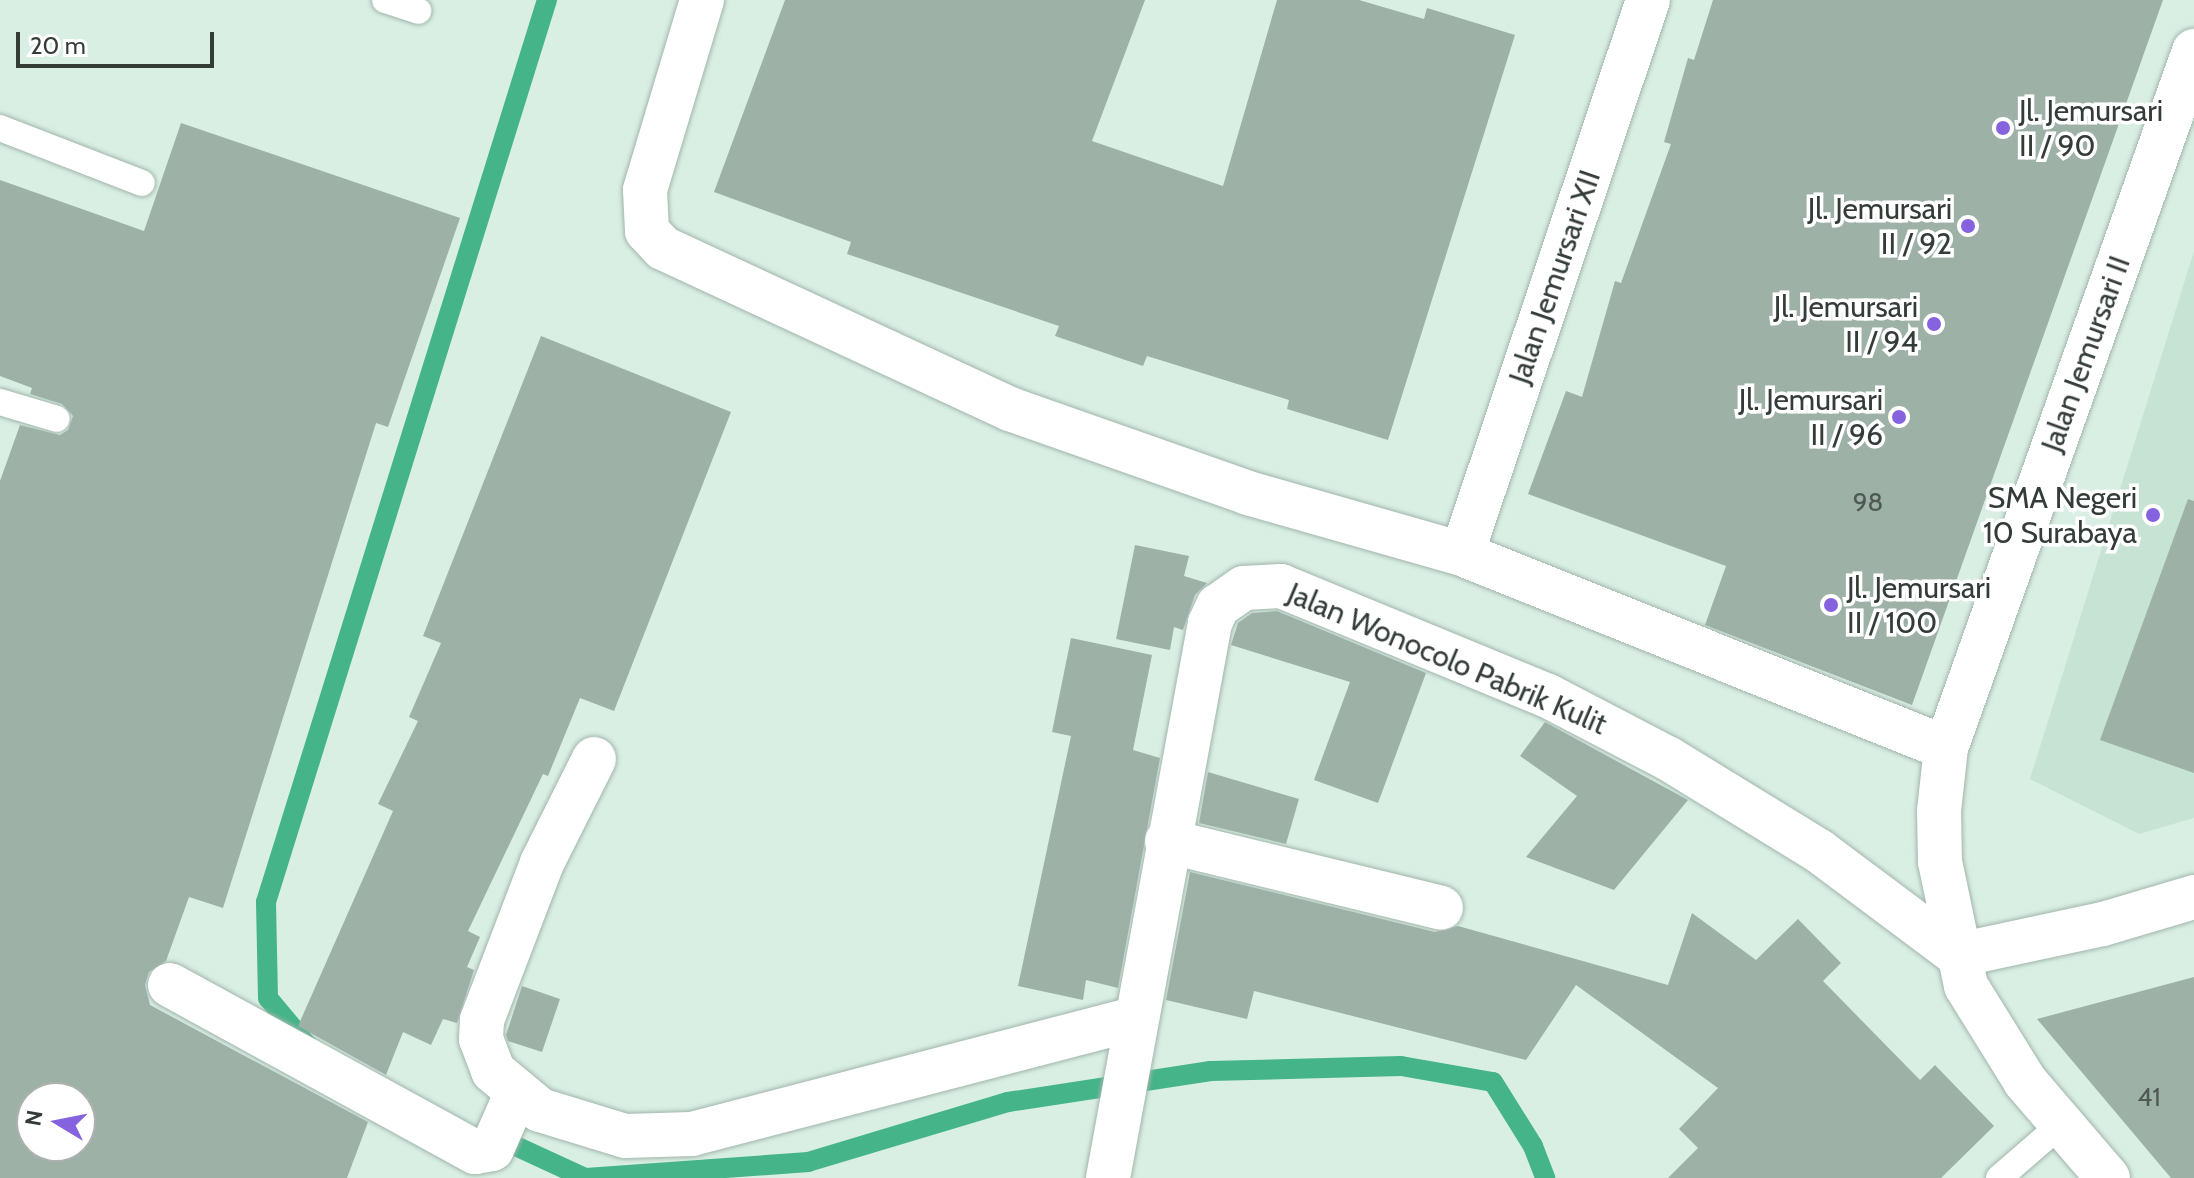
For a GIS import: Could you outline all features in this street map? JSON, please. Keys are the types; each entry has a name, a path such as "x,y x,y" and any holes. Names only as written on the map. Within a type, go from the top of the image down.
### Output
{"street":[{"path":"702,0 645,190 647,231 672,254 1010,409 1248,493 1462,554 1946,748"},
{"name":"Jalan Jemursari XII","path":"1462,554 1648,0"},
{"name":"Jalan Jemursari II","path":"2108,1178 2059,1126 1988,1029 1966,986 1940,862 1946,748 2184,110 2194,51"},
{"name":"Jalan Wonocolo Pabrik Kulit","path":"1108,1178 1167,841 1210,623 1231,594 1244,588 1281,586 1548,696 1669,759 1819,851 1958,955"},
{"path":"594,759 542,863 482,1020 487,1058 513,1102 591,1128 659,1138 692,1134 1134,1028"},
{"path":"1167,841 1441,908"},
{"path":"1958,955 2103,924 2194,897"},
{"path":"170,985 481,1160 513,1102"}],"lane":[{"path":"385,0 418,11"},
{"path":"0,128 142,183"},
{"path":"0,402 57,419"},
{"path":"1999,1178 2059,1126"}],"shaded area":[{"name":"SMA Negeri 10 Surabaya","path":"2194,251 2194,818 2139,834 2030,779"}],"building":[{"path":"785,0 1145,0 1092,141 1223,186 1277,0 1359,0 1424,19 1427,8 1515,35 1388,440 1287,409 1289,400 1147,356 1143,366 1055,336 1059,326 847,254 851,242 714,192"},
{"path":"1713,0 2163,0 1912,705 1705,625 1726,566 1528,494 1566,391 1582,397 1615,281 1621,283 1671,144 1664,142 1688,58 1694,60"},
{"path":"181,123 460,218 388,427 376,423 223,908 189,897 166,961 149,972 145,985 150,1005 368,1122 347,1178 0,1178 0,481 20,425 60,435 68,430 73,416 62,404 30,394 32,388 0,376 0,180 144,231"},
{"path":"541,336 731,412 614,711 580,698 548,776 543,774 468,931 480,937 467,967 474,970 457,1023 443,1019 431,1045 403,1032 386,1075 298,1026 393,811 378,804 418,721 409,717 441,643 423,636"},
{"path":"2188,499 2194,501 2194,773 2100,740"},
{"path":"1135,545 1189,556 1184,576 1207,583 1195,595 1183,630 1174,627 1170,650 1116,639"},
{"path":"1277,611 1426,673 1378,803 1314,780 1350,682 1231,645 1238,623 1252,613"},
{"path":"1071,638 1152,655 1133,750 1160,758 1118,988 1086,980 1083,1000 1018,986 1071,736 1052,732"},
{"path":"1545,722 1688,800 1614,890 1526,857 1577,796 1520,756"},
{"path":"1208,772 1299,799 1286,844 1199,823"},
{"path":"1190,872 1435,932 1458,926 1668,985 1692,913 1756,960 1798,919 1841,963 1823,981 1920,1080 1935,1065 1994,1126 1941,1178 1668,1178 1698,1148 1679,1129 1718,1088 1576,985 1526,1060 1254,991 1247,1019 1166,1000"},
{"path":"2194,977 2194,1178 2171,1178 2037,1019"},
{"path":"522,986 560,999 542,1052 508,1041 506,1035"}],"waterway":[{"path":"308,1046 268,998 266,902 547,0"},
{"path":"586,1178 808,1162 1008,1102 1211,1071 1401,1066 1493,1082 1533,1146 1545,1178"},
{"path":"494,1136 585,1178"}],"place":[{"name":"Jl. Jemursari II / 90","path":"2003,128"},
{"name":"Jl. Jemursari II / 92","path":"1968,226"},
{"name":"Jl. Jemursari II / 94","path":"1934,324"},
{"name":"Jl. Jemursari II / 96","path":"1899,417"},
{"name":"SMA Negeri 10 Surabaya","path":"2153,515"},
{"name":"Jl. Jemursari II / 100","path":"1831,605"}]}
